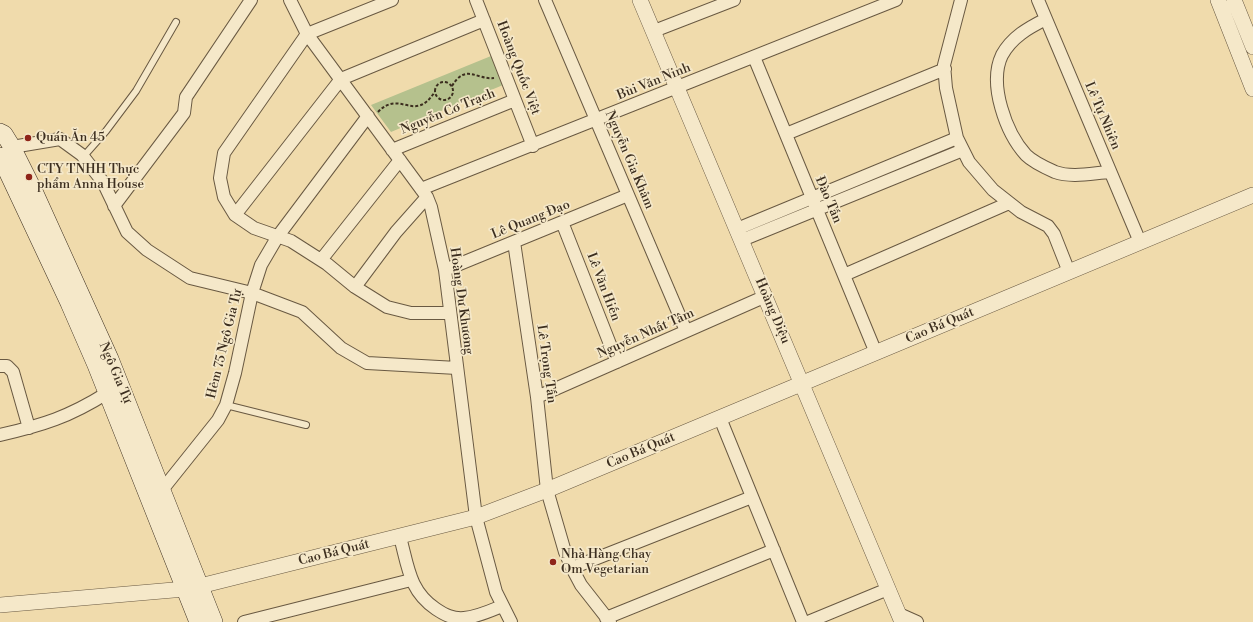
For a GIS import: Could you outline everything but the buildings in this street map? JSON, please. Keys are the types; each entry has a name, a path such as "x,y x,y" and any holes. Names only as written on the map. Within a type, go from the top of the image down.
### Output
{"main road":[{"name":"Ngô Gia Tự","path":"0,132 4,134 6,152 69,303 114,389 162,490 193,587 198,622"},
{"name":"Ngô Gia Tự","path":"114,389 152,504 193,587 214,622"},
{"path":"152,504 162,490"}],"street":[{"path":"114,206 184,113 186,97 251,0"},
{"name":"Hoàng Dư Khương","path":"290,0 307,34 424,193 431,207 445,270 449,313 476,517 496,592 510,622"},
{"path":"392,0 307,34 224,153 220,178 224,197 235,215 254,228 291,241 321,260 355,287 387,306 411,313 449,313"},
{"name":"Hoàng Quốc Việt","path":"476,0 533,146"},
{"name":"Nguyễn Gia Khảm","path":"545,0 686,331"},
{"name":"Hoàng Diệu","path":"640,0 803,383 900,618"},
{"path":"654,31 734,0"},
{"name":"Bùi Văn Ninh","path":"424,193 596,120 896,0"},
{"path":"961,0 945,69 946,88 957,138 970,162 992,190 1009,203 1048,226 1054,234 1069,272"},
{"name":"Lê Tự Nhiên","path":"1038,0 1140,242"},
{"path":"1218,0 1253,89"},
{"path":"1234,0 1253,48"},
{"path":"1046,19 1022,31 1008,46 1001,57 997,73 996,88 1004,116 1015,139 1027,155 1038,163 1056,172 1074,174 1110,172"},
{"path":"235,215 341,79 484,20"},
{"name":"Đào Tấn","path":"754,57 876,352"},
{"path":"786,134 945,69"},
{"name":"Nguyễn Cơ Trạch","path":"392,150 515,100"},
{"name":"Hẻm 75 Ngô Gia Tự","path":"162,490 218,420 226,405 235,373 252,293 261,265 278,236 369,118"},
{"path":"740,235 812,198 957,138"},
{"path":"6,152 60,139 83,157 102,182 127,232 159,258 190,278 252,293 302,312 341,348 368,363 457,368"},
{"path":"740,235 817,210 963,150"},
{"path":"321,260 400,160"},
{"path":"355,287 424,193"},
{"name":"Lê Quang Đạo","path":"445,270 628,195"},
{"name":"Cao Bá Quát","path":"0,605 193,587 476,517 547,490 1253,195"},
{"path":"844,275 1009,203"},
{"name":"Lê Văn Hiến","path":"562,222 617,362"},
{"name":"Lê Trọng Tấn","path":"514,242 537,398 547,490 565,552 572,568 581,585 608,620"},
{"name":"Nguyễn Nhất Tâm","path":"537,398 766,296"},
{"path":"0,366 7,366 13,372 29,428"},
{"path":"0,435 68,416 114,389"},
{"path":"720,418 803,622"},
{"path":"572,568 752,497"},
{"path":"400,537 411,580 420,596 441,613 456,620 476,616 502,606"},
{"path":"608,620 774,550"},
{"path":"244,622 411,580"},
{"path":"808,622 888,588"},
{"path":"900,618 917,622"}],"lane":[{"path":"83,157 106,131 136,91 176,22"},
{"path":"226,405 306,425"}],"path":[{"path":"452,86 459,77 464,75 474,74 493,78 503,69"},
{"path":"369,118 386,105 398,103 419,106 427,103 434,93 436,86 441,82 447,82 452,86 453,92 447,99 439,99 434,93"}],"green space":[{"path":"491,56 503,85 391,132 371,105"}],"place":[{"name":"Quán Ăn 45","path":"28,138"},
{"name":"CTY TNHH Thực phẩm Anna House","path":"29,177"},
{"name":"Nhà Hàng Chay Om Vegetarian","path":"553,562"}]}
